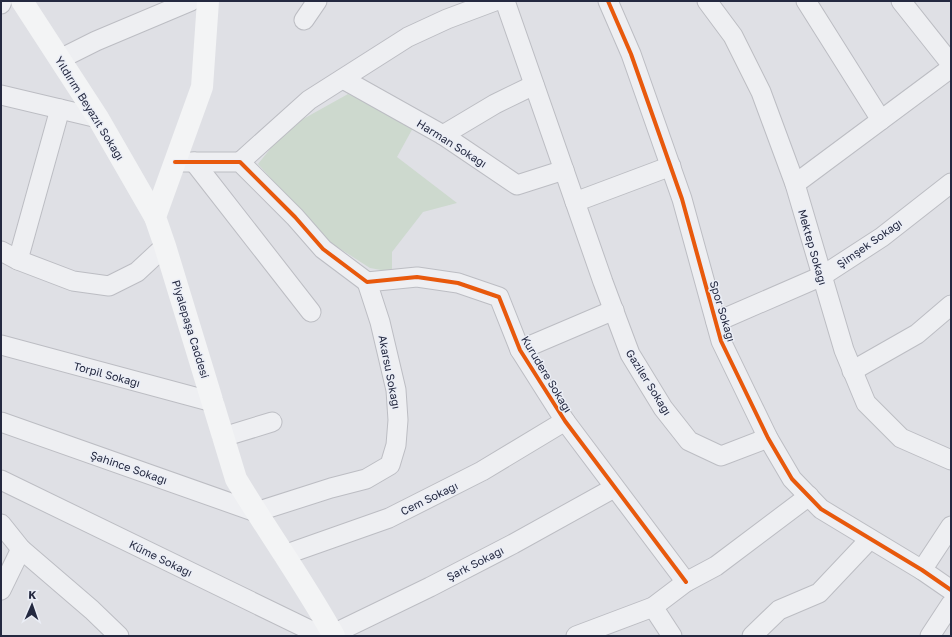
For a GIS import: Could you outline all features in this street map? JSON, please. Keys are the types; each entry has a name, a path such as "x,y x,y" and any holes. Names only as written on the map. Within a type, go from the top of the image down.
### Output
{"street":[{"name":"Yıldırım Beyazıt Sokağı","path":"22,1 98,118 155,217"},
{"path":"60,59 96,41 191,1"},
{"path":"155,217 184,162 202,87 208,1"},
{"path":"304,20 317,1"},
{"path":"184,162 240,162 309,100 408,37 447,19 495,1"},
{"name":"Gaziler Sokağı","path":"505,1 630,354 663,408 689,441 721,456 768,438"},
{"name":"Spor Sokağı","path":"608,1 631,54 682,199 721,341 768,438 792,479 821,509 922,570 951,590"},
{"name":"Mektep Sokağı","path":"708,1 733,36 760,92 794,184 844,350 866,403 901,438 951,460"},
{"path":"806,1 881,120"},
{"path":"901,1 951,64"},
{"path":"794,184 951,68"},
{"name":"Harman Sokağı","path":"343,79 443,135 517,185 564,170"},
{"path":"443,135 495,104 534,85"},
{"path":"1,95 98,118"},
{"path":"18,260 60,109"},
{"path":"184,162 311,312"},
{"path":"240,162 295,217 322,249 367,282"},
{"path":"575,202 671,166"},
{"name":"Şimşek Sokağı","path":"716,322 822,276 882,237 951,183"},
{"name":"Piyalepaşa Caddesi","path":"155,217 166,246 236,479 318,608 330,635"},
{"path":"1,251 18,260 73,281 109,286 137,272 166,246"},
{"name":"Kurudere Sokağı","path":"367,282 417,277 458,283 499,297 520,350 565,421 686,582"},
{"name":"Akarsu Sokağı","path":"256,512 331,488 366,479 390,465 396,445 398,420 396,390 380,322 367,282"},
{"path":"852,371 917,334 951,305"},
{"path":"520,350 614,310"},
{"name":"Torpil Sokağı","path":"1,346 213,402"},
{"name":"Cem Sokağı","path":"284,555 389,518 482,472 565,421"},
{"name":"Şahince Sokağı","path":"1,422 256,512"},
{"path":"223,437 272,422"},
{"name":"Küme Sokağı","path":"1,480 330,635"},
{"name":"Şark Sokağı","path":"330,635 430,587 513,544 614,488"},
{"path":"576,636 653,607 686,582 716,566 809,496"},
{"path":"1,524 21,549 120,636"},
{"path":"922,570 951,526"},
{"path":"752,636 779,610 819,593 870,539"},
{"path":"1,590 21,549"},
{"path":"930,636 951,604"},
{"path":"653,607 672,636"}],"shaded area":[{"path":"348,94 414,126 397,157 457,203 423,212 392,252 392,272 370,268 317,234 294,204 258,164 287,128"}],"cycle path":[{"path":"608,1 631,54 682,199 721,341 768,438 792,479 821,509 922,570 951,590"},
{"path":"175,162 240,162 295,217 323,249 367,282 417,277 458,283 499,297 520,350 565,421 686,582"}]}
